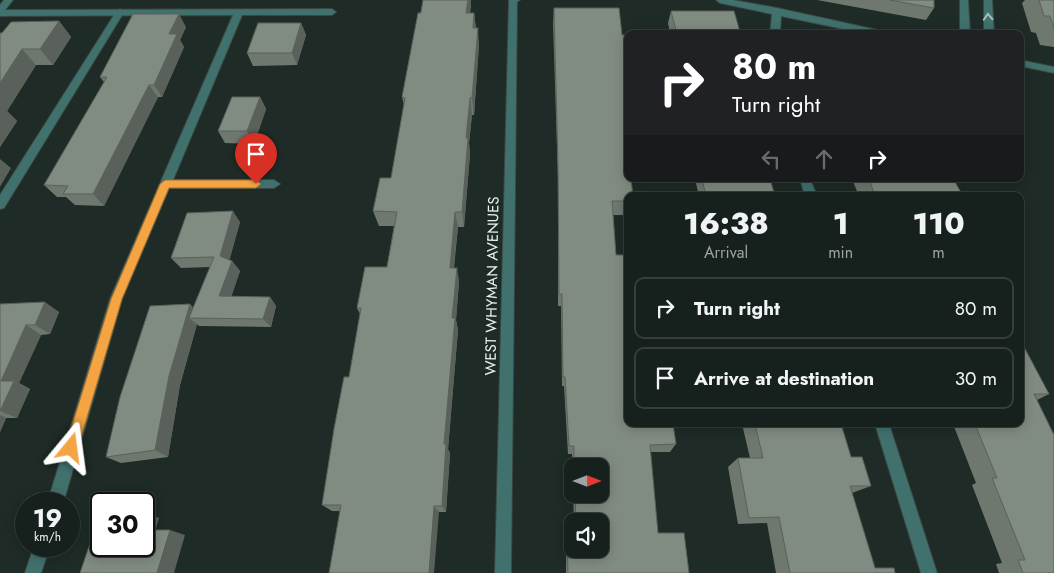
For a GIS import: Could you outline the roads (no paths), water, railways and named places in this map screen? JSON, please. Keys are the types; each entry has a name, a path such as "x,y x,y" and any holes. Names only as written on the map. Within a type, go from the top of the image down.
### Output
{"street":[{"path":"0,12 8,0"},
{"name":"WEST WHYMAN AVENUES","path":"503,573 515,0"},
{"path":"720,0 864,30"},
{"path":"964,0 966,30"},
{"path":"988,0 989,30"},
{"path":"775,30 777,11"},
{"path":"0,12 332,12"},
{"path":"0,205 120,12"},
{"path":"59,492 113,308 239,12"},
{"path":"1024,65 1054,70"},
{"path":"165,184 274,184"},
{"path":"883,427 929,573"},
{"path":"33,573 38,557"}]}
